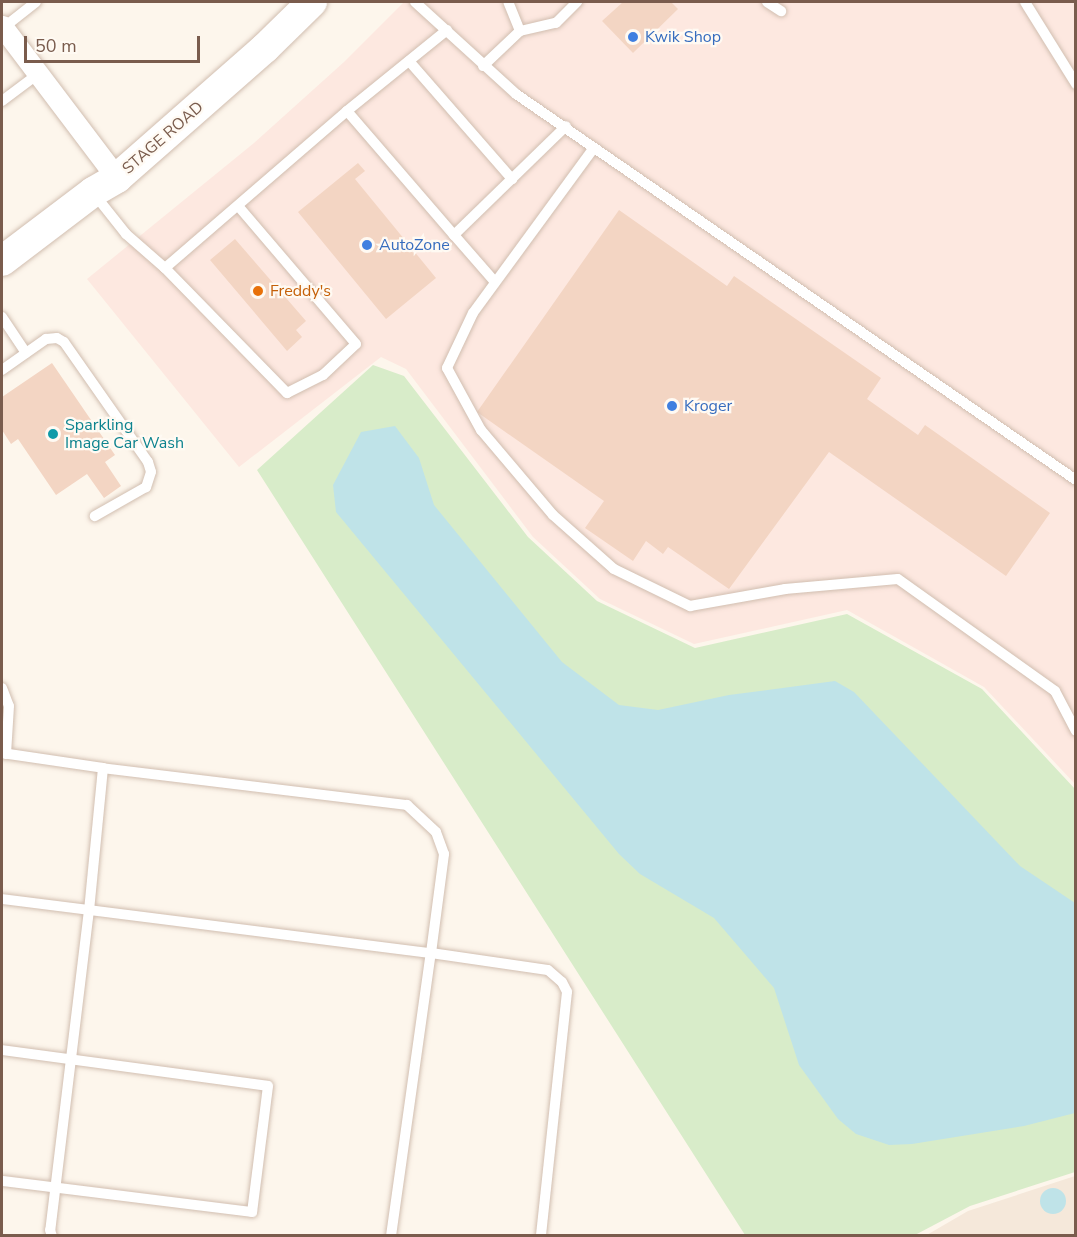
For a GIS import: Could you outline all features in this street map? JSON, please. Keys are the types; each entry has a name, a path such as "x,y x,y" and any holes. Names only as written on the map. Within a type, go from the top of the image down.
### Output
{"main road":[{"name":"STAGE ROAD","path":"2,261 105,185 257,55 312,2"}],"street":[{"path":"2,27 38,74 105,185"}],"lane":[{"path":"2,27 36,2"},
{"path":"415,2 516,94 566,126 593,149 1076,480"},
{"path":"508,2 520,31"},
{"path":"483,66 520,31 556,23 577,2"},
{"path":"767,2 781,11"},
{"path":"1025,2 1076,84"},
{"path":"165,267 447,30"},
{"path":"409,61 512,179"},
{"path":"2,101 38,74"},
{"path":"348,111 495,282"},
{"path":"454,235 566,126"},
{"path":"593,149 473,313 447,368 481,430 553,515 614,569 690,606 785,589 898,579 1055,691 1076,731"},
{"path":"105,185 126,234 165,267 287,393 323,375 356,344 239,207"},
{"path":"2,317 26,353"},
{"path":"2,370 46,339 57,338 64,342 148,462 151,472 146,487 95,516"},
{"path":"2,688 9,706 4,753 103,768 407,805 436,832 444,854 391,1236"},
{"path":"49,1234 72,1058 103,768"},
{"path":"2,898 548,970 562,982 567,992 541,1236"},
{"path":"2,1050 268,1086 252,1212 2,1181"}],"shaded area":[{"path":"404,2 1075,2 1075,784 984,687 847,610 694,644 600,599 533,537 406,369 381,357 239,467 87,279 254,143 344,62"},
{"path":"1075,1176 1075,1235 925,1236 968,1211"}],"green space":[{"path":"373,365 404,376 528,537 597,601 695,648 847,614 982,689 1075,789 1075,1172 970,1206 915,1235 745,1235 257,470"}],"water":[{"path":"395,426 419,458 434,505 562,662 619,705 658,710 729,695 835,681 854,692 1020,866 1075,903 1075,1113 1024,1126 912,1144 889,1145 856,1134 838,1119 799,1065 774,988 714,918 640,874 619,854 336,512 333,485 361,432"},
{"path":"1053,1188 1062,1192 1066,1201 1062,1210 1053,1214 1044,1210 1040,1201 1044,1192"}],"building":[{"name":"Kwik Shop","path":"623,2 671,2 678,9 633,53 602,21"},
{"name":"AutoZone","path":"358,163 365,171 355,179 436,278 386,319 298,212"},
{"name":"Kroger","path":"619,210 727,286 734,276 881,378 867,399 918,435 925,425 1050,513 1006,576 829,452 729,589 668,547 663,554 646,541 633,561 585,528 604,501 477,412"},
{"name":"Freddy's","path":"235,239 306,321 296,330 302,337 287,351 210,260"},
{"name":"Sparkling Image Car Wash","path":"52,363 115,455 105,462 121,486 104,498 87,474 56,495 18,439 11,444 2,430 2,397"}],"place":[{"name":"Kwik Shop","path":"633,37"},
{"name":"AutoZone","path":"367,245"},
{"name":"Freddy's","path":"258,291"},
{"name":"Kroger","path":"672,406"},
{"name":"Sparkling Image Car Wash","path":"53,434"}]}
